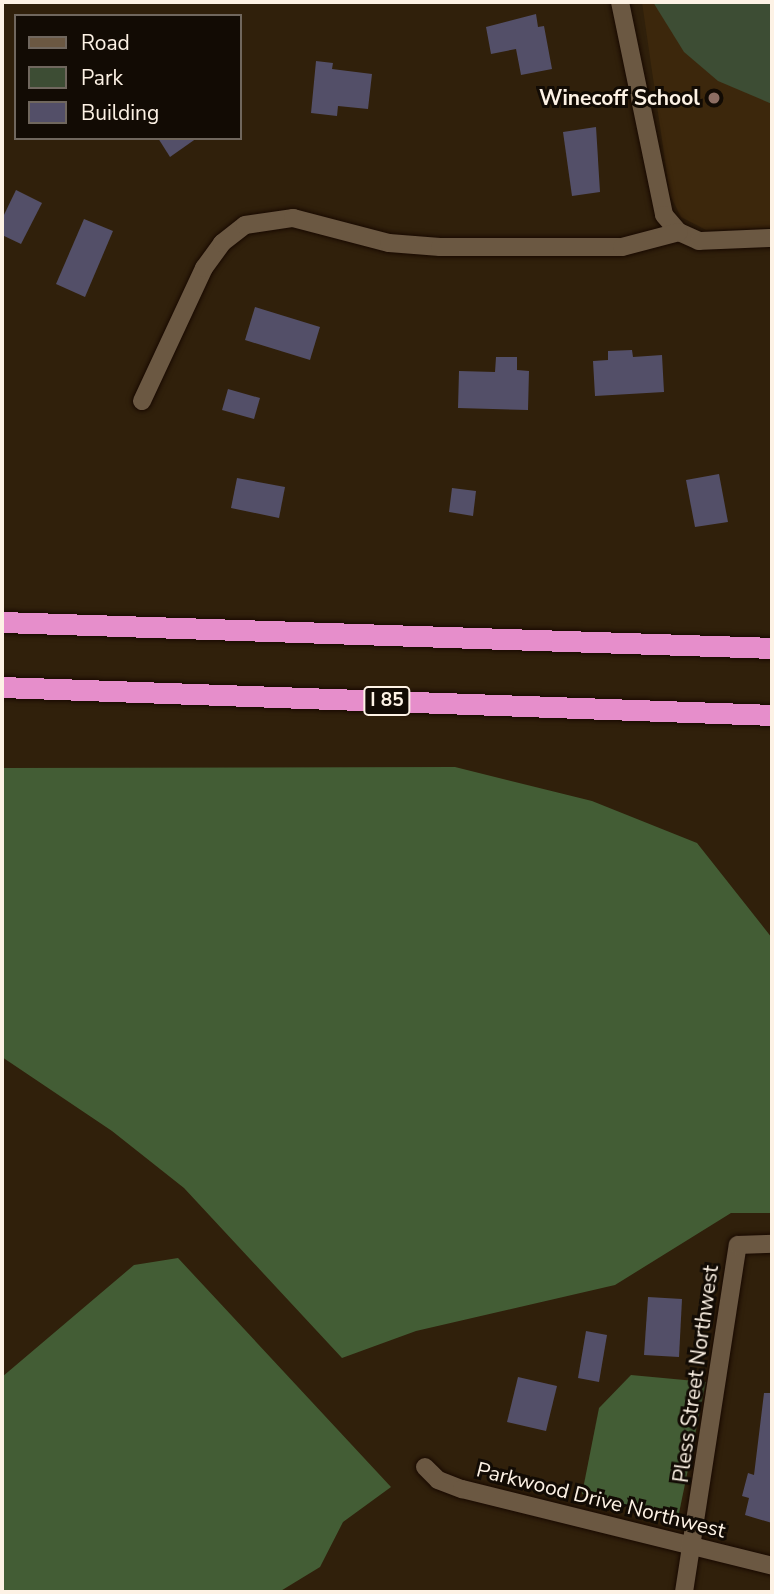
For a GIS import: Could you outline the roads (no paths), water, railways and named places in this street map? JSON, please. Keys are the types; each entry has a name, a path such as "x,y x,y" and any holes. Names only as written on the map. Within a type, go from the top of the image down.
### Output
{"highway":[{"path":"2,622 772,648"},
{"name":"I 85","path":"2,687 772,715"}],"street":[{"path":"620,2 658,201 680,232 699,241 772,238"},
{"path":"142,401 204,268 222,243 245,225 293,218 389,243 440,247 622,247 680,232"},
{"name":"Pless Street Northwest","path":"684,1592 694,1547 738,1245 772,1244"},
{"name":"Parkwood Drive Northwest","path":"425,1467 438,1480 462,1489 772,1566"}],"place":[{"name":"Winecoff School","path":"714,98"}]}
